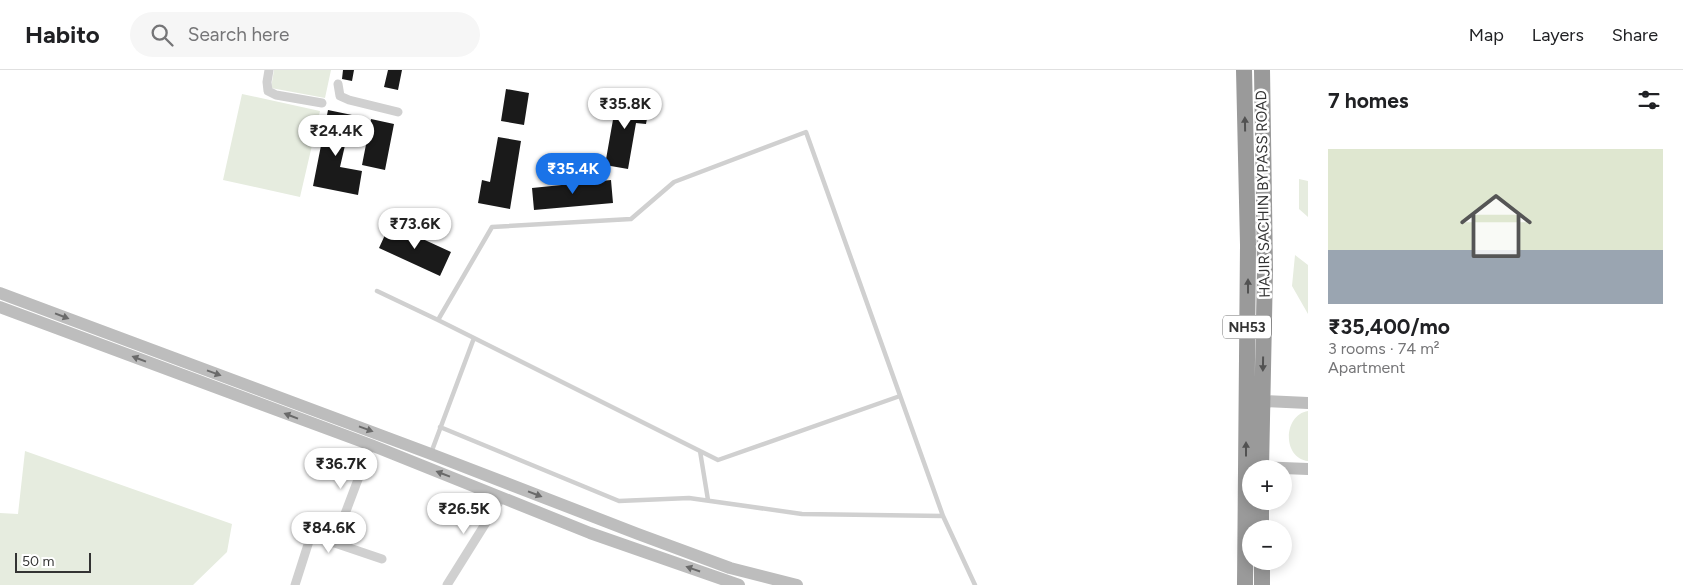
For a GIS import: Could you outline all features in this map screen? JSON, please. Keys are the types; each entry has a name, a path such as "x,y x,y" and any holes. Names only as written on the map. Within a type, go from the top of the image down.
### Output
{"highway":[{"name":"NH53","path":"1244,70 1248,245 1245,585"},
{"name":"HAJIR SACHIN BYPASS ROAD","path":"1261,460 1264,269 1262,70"},
{"path":"1262,570 1262,585"}],"main road":[{"path":"0,292 730,568 797,585"},
{"path":"0,307 371,446 590,533 739,585"},
{"path":"37,321 42,308"},
{"path":"1262,401 1308,403"},
{"path":"1292,469 1308,469"}],"street":[{"path":"269,70 266,82 268,91 276,95 322,103"},
{"path":"338,84 340,96 398,112"},
{"path":"334,543 371,446"},
{"path":"447,585 502,497"},
{"path":"295,585 311,535 382,559"}],"lane":[{"path":"438,320 492,227 631,218 674,182 806,132 943,516 975,585"},
{"path":"377,291 718,460 900,396"},
{"path":"431,454 474,338"},
{"path":"440,427 619,501 689,498 802,514 943,516"},
{"path":"700,451 708,500"}],"shaded area":[{"path":"274,70 331,70 325,98 271,88"},
{"path":"242,94 320,111 300,197 223,180"},
{"path":"1299,179 1308,181 1308,217 1299,209"},
{"path":"1295,255 1308,265 1308,314 1292,286"},
{"path":"1308,411 1308,461 1300,458 1294,452 1290,445 1289,436 1294,420 1300,414"},
{"path":"25,451 232,524 227,552 193,585 0,585 0,513 18,514"}],"building":[{"path":"343,70 354,70 352,81 342,79"},
{"path":"388,70 402,70 398,90 384,87"},
{"path":"506,89 529,93 524,125 501,121"},
{"path":"617,97 650,102 646,124 636,123 628,169 605,165"},
{"path":"328,110 352,115 340,167 362,171 358,195 313,186"},
{"path":"371,119 394,124 385,170 362,165"},
{"path":"498,137 521,141 510,209 478,203 482,180 490,182"},
{"path":"611,180 613,203 534,210 532,188"},
{"path":"390,224 451,252 440,276 379,248"}]}
